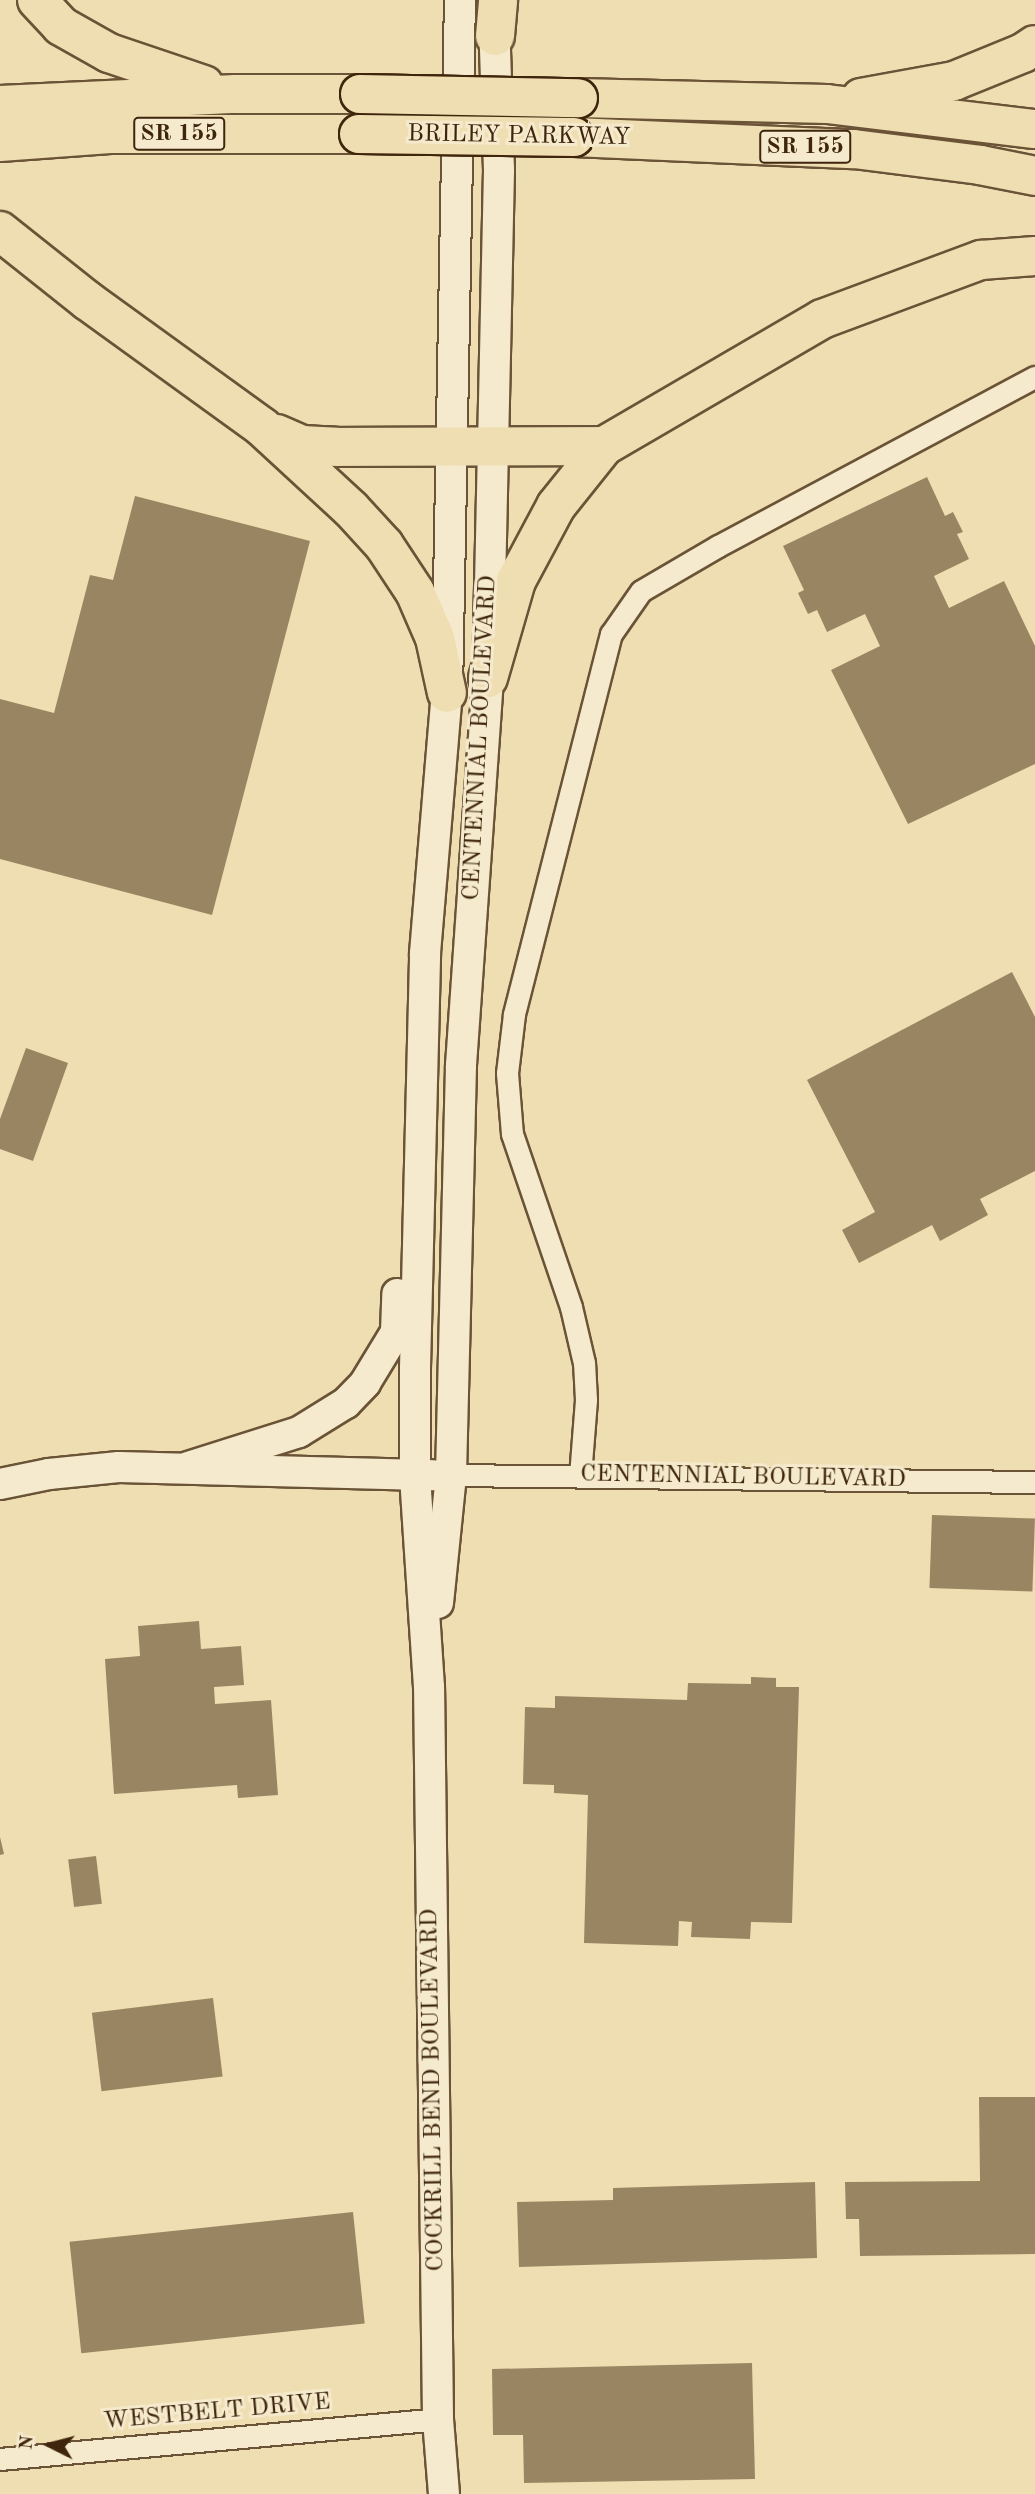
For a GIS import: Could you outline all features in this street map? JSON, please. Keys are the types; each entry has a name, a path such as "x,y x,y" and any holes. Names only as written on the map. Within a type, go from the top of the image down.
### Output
{"highway":[{"path":"37,0 61,26 109,53 163,74 236,94"},
{"path":"827,104 954,81 1035,45"},
{"name":"BRILEY PARKWAY","path":"0,105 236,94 578,98 827,104 1035,129"},
{"name":"BRILEY PARKWAY","path":"0,142 110,134 574,137 854,149 980,165 1035,176"},
{"path":"0,230 88,301 262,427 317,477 384,545 415,592 435,638 447,693"},
{"path":"488,678 516,581 556,506 604,446 822,319 981,260 1035,256"},
{"path":"262,427 302,446 604,446"}],"main road":[{"name":"CENTENNIAL BOULEVARD","path":"429,1687 415,1475 425,953 447,693 460,0"},
{"name":"CENTENNIAL BOULEVARD","path":"429,1687 451,1475 461,1065 488,678 499,170 496,12"},
{"path":"188,1467 299,1432 325,1419 365,1383 396,1332 402,1066 425,953"},
{"name":"CENTENNIAL BOULEVARD","path":"0,1484 49,1474 119,1467 451,1475"},
{"name":"COCKRILL BEND BOULEVARD","path":"429,1687 438,2419 444,2494"}],"street":[{"path":"580,1476 586,1400 584,1363 570,1307 512,1134 507,1073 514,1014 611,634 640,591 718,546 1035,377"},
{"name":"CENTENNIAL BOULEVARD","path":"451,1475 1035,1482"},
{"name":"WESTBELT DRIVE","path":"0,2459 438,2419"}],"building":[{"path":"927,477 945,516 953,512 963,532 957,534 969,559 934,576 949,608 1004,581 1035,646 1035,764 908,824 831,670 880,646 865,614 827,632 817,610 808,614 798,593 804,590 783,546"},
{"path":"135,496 310,541 212,915 0,859 0,699 54,713 90,575 113,580"},
{"path":"1012,972 1035,1017 1035,1171 980,1199 988,1215 940,1241 932,1225 859,1263 842,1230 875,1212 807,1080"},
{"path":"26,1048 68,1063 33,1161 0,1149 0,1119"},
{"path":"932,1515 1035,1519 1032,1592 929,1588"},
{"path":"199,1621 201,1649 241,1646 244,1685 214,1687 215,1704 271,1700 278,1795 238,1798 237,1785 114,1794 105,1659 140,1656 138,1626"},
{"path":"751,1677 776,1678 776,1687 799,1687 792,1923 751,1922 750,1939 691,1937 692,1922 679,1921 678,1946 584,1943 588,1795 554,1793 554,1785 523,1784 525,1707 555,1708 555,1696 687,1700 688,1683 751,1684"},
{"path":"0,1837 4,1854 0,1855"},
{"path":"96,1856 102,1904 74,1907 68,1859"},
{"path":"213,1998 223,2076 102,2091 92,2013"},
{"path":"979,2097 1035,2097 1035,2254 860,2256 859,2219 846,2219 845,2182 980,2181"},
{"path":"815,2182 817,2258 519,2267 517,2202 613,2200 613,2188"},
{"path":"353,2212 365,2323 81,2353 70,2242"},
{"path":"752,2363 755,2479 524,2483 523,2435 493,2435 492,2369"}]}
